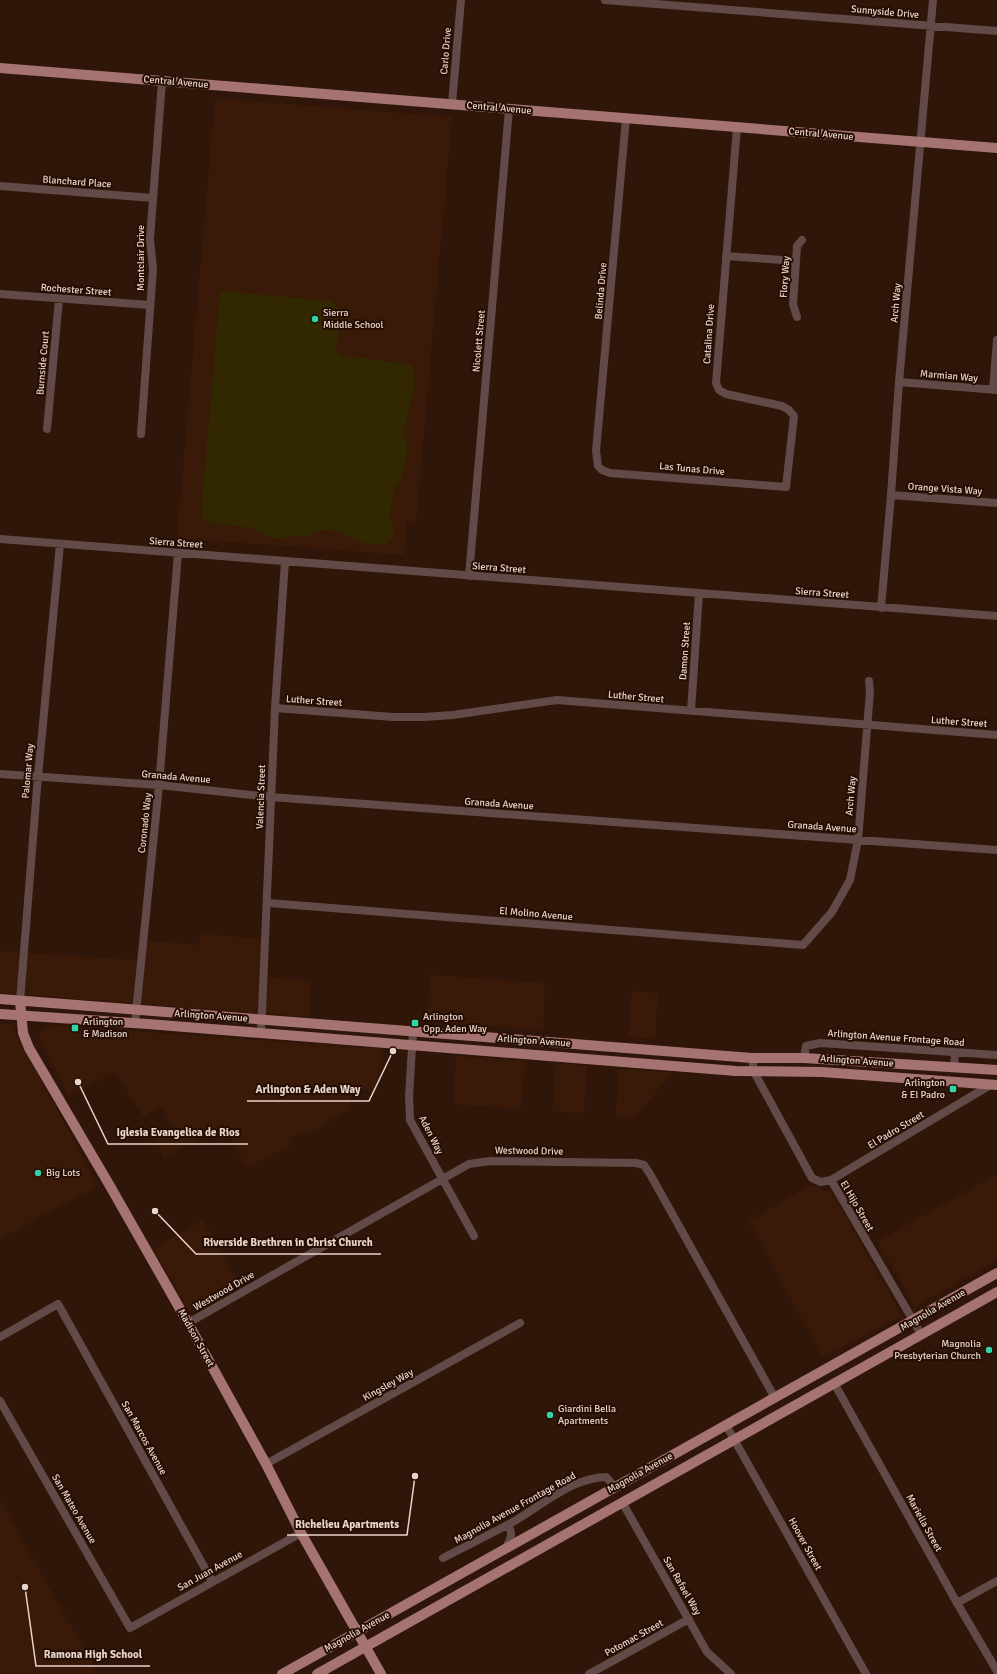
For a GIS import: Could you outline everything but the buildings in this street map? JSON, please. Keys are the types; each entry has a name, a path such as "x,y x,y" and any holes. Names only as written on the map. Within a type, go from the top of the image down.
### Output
{"main road":[{"name":"Central Avenue","path":"0,68 997,148"},
{"name":"Arlington Avenue","path":"0,999 752,1058 804,1058 997,1070"},
{"name":"Madison Street","path":"20,1001 23,1032 29,1048 188,1323 266,1464 301,1533 381,1674"},
{"name":"Arlington Avenue","path":"0,1014 135,1023 754,1072 822,1072 994,1085"},
{"name":"Magnolia Avenue","path":"282,1674 997,1273"},
{"name":"Magnolia Avenue","path":"317,1674 997,1292"}],"street":[{"name":"Carlo Drive","path":"452,104 461,0"},
{"name":"Sunnyside Drive","path":"605,0 997,31"},
{"name":"Arch Way","path":"881,608 899,382 933,0"},
{"name":"Montclair Drive","path":"141,434 153,269 150,239 162,81"},
{"name":"Nicolett Street","path":"469,576 509,109"},
{"name":"Belinda Drive","path":"598,466 596,452 626,118"},
{"name":"Catalina Drive","path":"737,127 716,383 719,390 726,394 782,406 789,410 794,416 786,486"},
{"name":"Blanchard Place","path":"0,186 153,198"},
{"name":"Flory Way","path":"796,317 793,304 797,246 802,240"},
{"path":"726,256 796,261"},
{"name":"Rochester Street","path":"0,294 150,305"},
{"name":"Burnside Court","path":"47,429 59,299"},
{"path":"995,390 997,340"},
{"name":"Marmian Way","path":"899,382 995,390"},
{"name":"Las Tunas Drive","path":"598,466 602,470 610,472 786,486"},
{"name":"Orange Vista Way","path":"891,495 997,503"},
{"name":"Sierra Street","path":"0,539 997,616"},
{"name":"Palomar Way","path":"20,1001 38,776 60,544"},
{"name":"Coronado Way","path":"135,1023 159,785 178,553"},
{"name":"Valencia Street","path":"261,1034 268,903 270,797 285,561"},
{"name":"Damon Street","path":"691,711 699,593"},
{"name":"Arch Way","path":"803,945 832,912 850,880 858,840 869,681"},
{"name":"Luther Street","path":"275,708 394,717 424,717 453,715 557,700 997,735"},
{"name":"Granada Avenue","path":"0,774 159,785 270,797 997,850"},
{"name":"El Molino Avenue","path":"268,903 803,945"},
{"name":"Aden Way","path":"413,1032 409,1096 410,1120 474,1236"},
{"name":"Arlington Avenue Frontage Road","path":"804,1058 806,1046 820,1043 997,1055"},
{"path":"954,1067 956,1052"},
{"name":"El Hijo Street","path":"752,1058 754,1072 812,1178 821,1182 831,1180 912,1321 921,1334"},
{"name":"El Padro Street","path":"831,1180 994,1085"},
{"name":"Westwood Drive","path":"188,1323 469,1164 490,1160 636,1163 644,1165 775,1398"},
{"name":"San Marcos Avenue","path":"0,1337 58,1304 212,1581"},
{"name":"Kingsley Way","path":"266,1464 520,1323"},
{"name":"Mariella Street","path":"834,1383 957,1603 997,1671"},
{"name":"San Mateo Avenue","path":"0,1401 130,1628"},
{"name":"Hoover Street","path":"726,1425 866,1674"},
{"name":"Magnolia Avenue Frontage Road","path":"443,1558 592,1477 606,1477 615,1487"},
{"name":"San Rafael Way","path":"622,1502 708,1652 731,1674"},
{"path":"506,1548 512,1535 512,1530 508,1524"},
{"name":"San Juan Avenue","path":"130,1628 212,1581 301,1533"},
{"path":"957,1603 997,1581"},
{"name":"Potomac Street","path":"589,1674 689,1619"}],"shaded area":[{"name":"Sierra Middle School","path":"215,98 452,117 416,522 407,521 404,555 177,538"},
{"path":"220,291 331,301 341,310 336,350 340,355 413,365 415,386 404,432 407,444 407,457 403,475 393,493 390,516 394,530 393,537 387,544 359,542 337,531 321,530 307,536 273,538 247,527 215,524 203,520 201,513"},
{"path":"201,934 264,939 263,977 311,980 310,1017 0,993 0,951 138,960 140,940 199,945"},
{"path":"430,975 545,983 543,1030 427,1022"},
{"path":"632,991 658,993 655,1039 628,1037"},
{"path":"0,1023 11,1024 98,1186 0,1239"},
{"path":"49,1025 381,1049 377,1090 351,1088 349,1110 325,1123 326,1126 290,1138 292,1144 246,1167 223,1124 164,1158 154,1139 174,1128 161,1106 143,1117 115,1072 68,1096 66,1088 39,1039 40,1032"},
{"path":"456,1056 525,1061 521,1109 453,1104"},
{"path":"556,1063 587,1066 584,1113 552,1111"},
{"path":"618,1069 673,1072 634,1118 616,1117"},
{"path":"997,1174 997,1261 914,1307 878,1241"},
{"path":"808,1186 814,1186 831,1193 837,1201 902,1316 823,1358 749,1221"},
{"path":"203,1220 240,1285 189,1312 153,1249"},
{"path":"0,1500 98,1674 0,1674"}],"place":[{"name":"Sierra Middle School","path":"315,319"},
{"name":"Arlington Opp. Aden Way","path":"415,1023"},
{"name":"Arlington & Madison","path":"75,1028"},
{"name":"Arlington & Aden Way","path":"393,1051"},
{"name":"Iglesia Evangelica de Rios","path":"78,1082"},
{"name":"Arlington & El Padro","path":"953,1089"},
{"name":"Big Lots","path":"38,1173"},
{"name":"Riverside Brethren in Christ Church","path":"155,1211"},
{"name":"Magnolia Presbyterian Church","path":"989,1350"},
{"name":"Giardini Bella Apartments","path":"550,1415"},
{"name":"Richelieu Apartments","path":"415,1476"},
{"name":"Ramona High School","path":"25,1587"}]}
